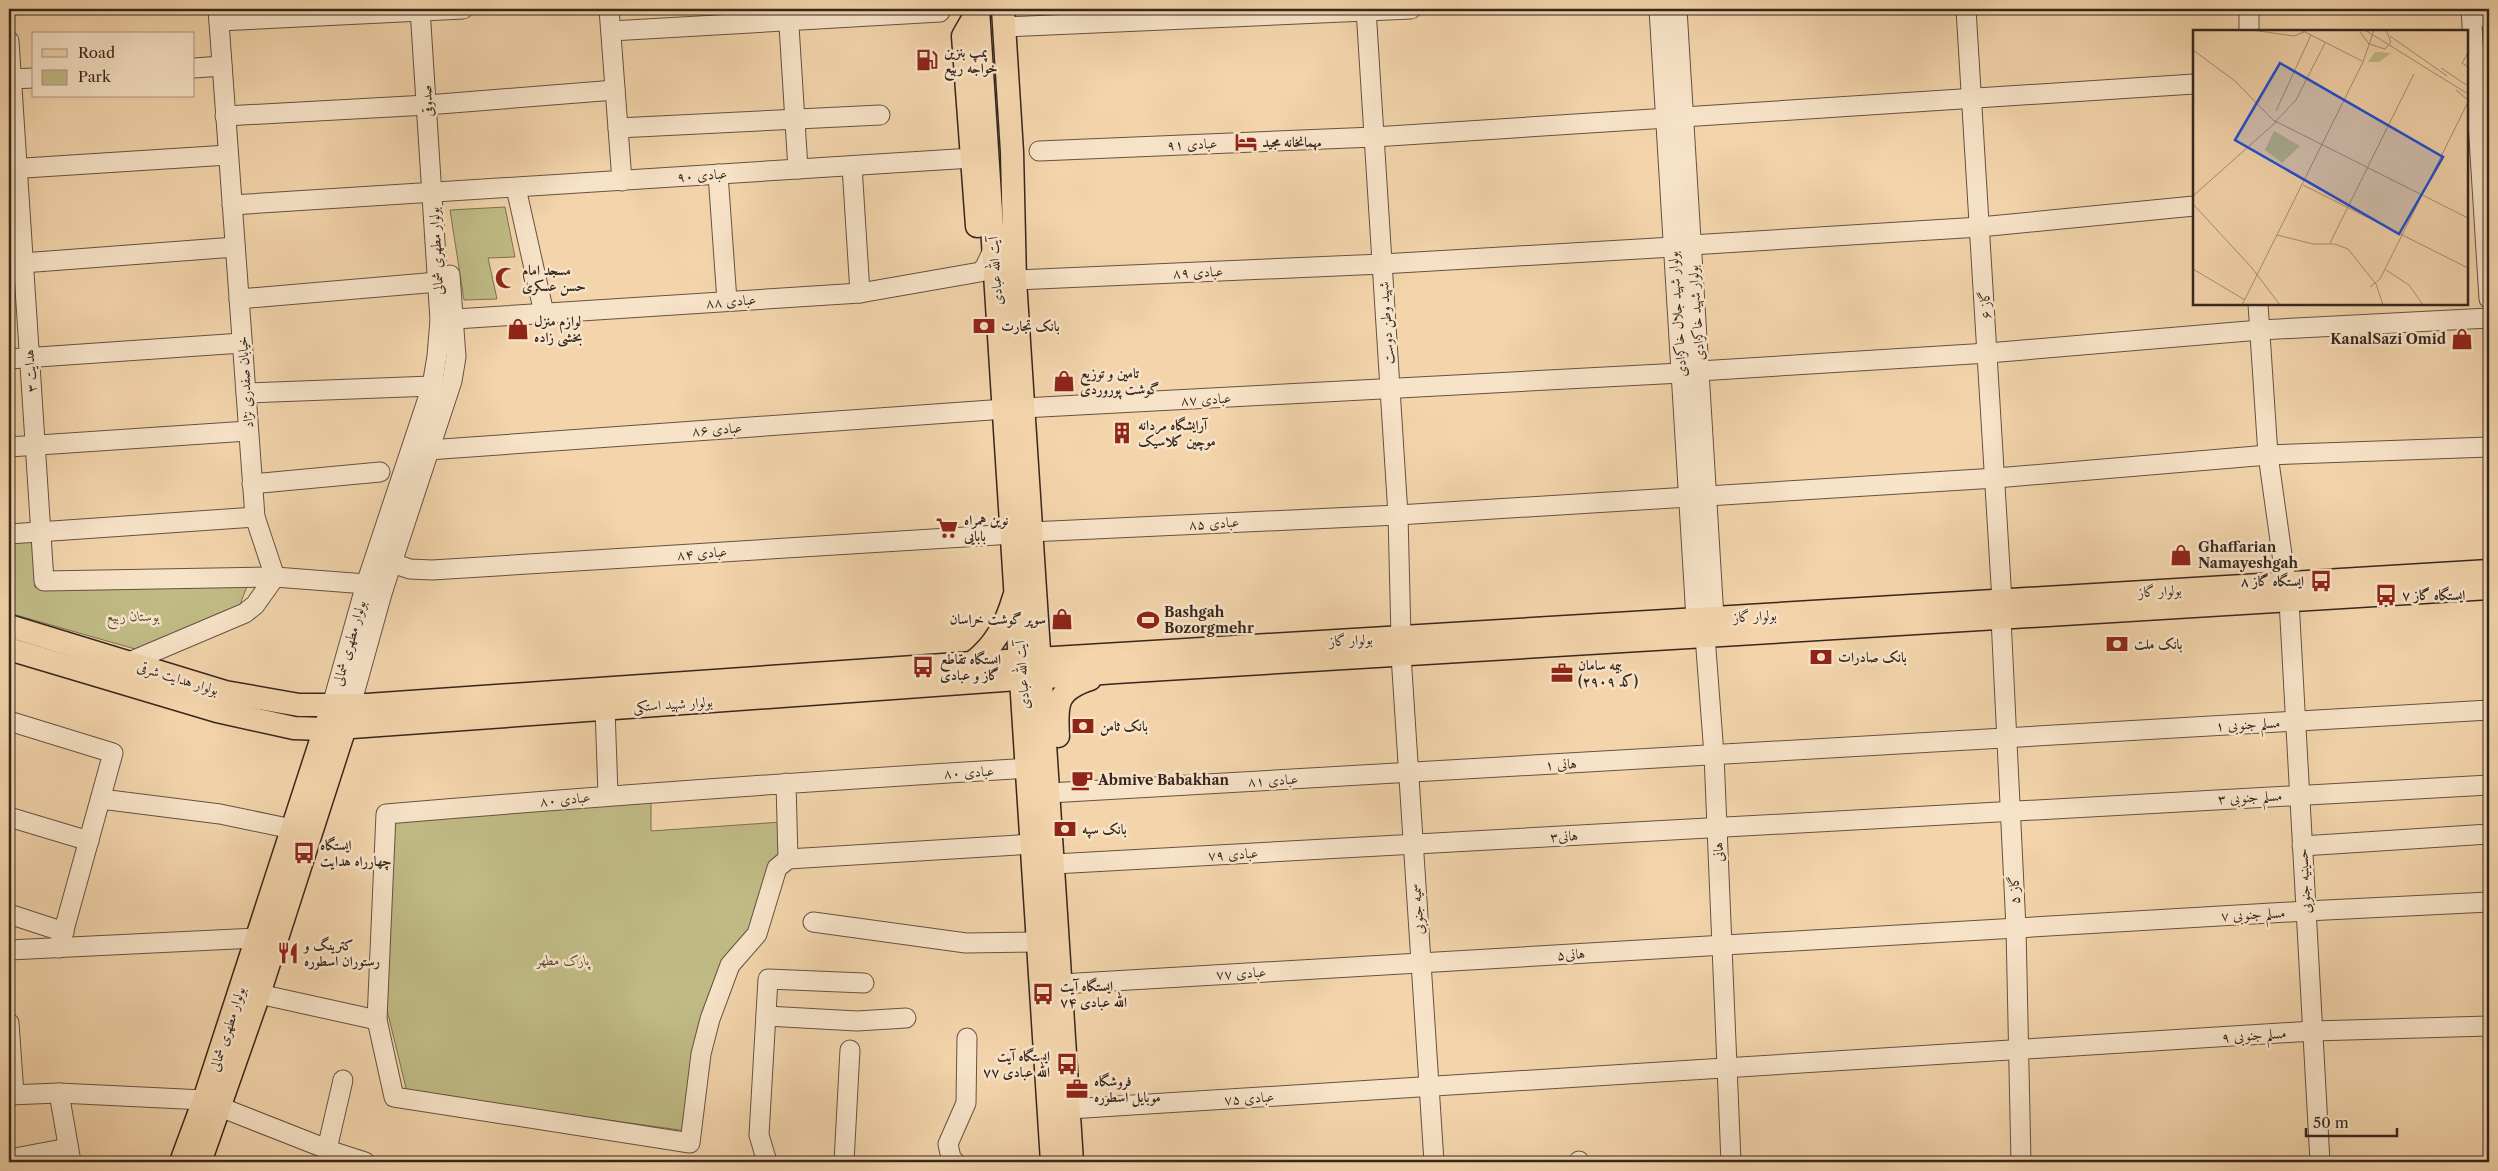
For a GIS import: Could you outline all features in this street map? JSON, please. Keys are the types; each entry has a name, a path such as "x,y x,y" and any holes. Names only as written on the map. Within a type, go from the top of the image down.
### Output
{"main road":[{"name":"آیت الله عبادی","path":"978,9 980,156 992,227 993,250 1014,409"},
{"name":"آیت الله عبادی","path":"1004,18 1012,152 1014,409 1038,767 1033,844 1052,1162"},
{"path":"980,272 975,207 980,156 1012,152"},
{"path":"975,207 992,227"},
{"name":"آیت الله عبادی","path":"1022,533 1017,589 1031,669"},
{"name":"بولوار گاز","path":"2287,592 2489,571"},
{"name":"بولوار گاز","path":"1031,669 1705,625 2287,592 2489,588"},
{"path":"972,663 985,653 997,638 1009,614 1017,589"},
{"name":"بولوار هدایت شرقی","path":"9,626 225,692 299,705 341,705"},
{"name":"بولوار گاز","path":"1031,669 1116,672 1401,646"},
{"name":"بولوار هدایت شرقی","path":"9,650 217,711 294,728 335,728"},
{"name":"بولوار شهید استکی","path":"341,705 972,663 1031,669"},
{"name":"بولوار شهید استکی","path":"335,728 605,708 1031,669"},
{"path":"1038,767 1048,759 1058,741 1056,712 1058,702 1064,693 1076,683 1116,672"},
{"name":"بولوار مطهری شمالی","path":"181,1162 212,1103 259,994 341,705"},
{"name":"بولوار مطهری شمالی","path":"200,1162 212,1103 257,938 292,829 335,728"},
{"name":"آیت الله عبادی","path":"1038,767 1049,793 1072,1162"}],"street":[{"path":"218,15 463,9"},
{"path":"609,9 622,181"},
{"path":"1004,18 1411,9"},
{"name":"بولوار شهید جلال خاکزادی","path":"1659,9 1674,118 1698,497"},
{"path":"1674,118 1677,9"},
{"name":"گاز ۶","path":"1966,9 1996,478 2002,609"},
{"path":"2248,9 2249,30"},
{"path":"2471,9 2475,194 2489,299"},
{"path":"2488,9 2489,20"},
{"name":"صدوقی","path":"420,10 433,193"},
{"name":"شهید وطن دوست","path":"1367,10 1398,515 1401,646"},
{"path":"611,32 788,15 940,12"},
{"name":"خیابان صفدری نژاد","path":"218,15 255,517 275,577"},
{"path":"788,15 798,169"},
{"name":"هدایت ۳","path":"9,41 16,264 29,358 44,581 275,577"},
{"path":"195,68 222,66"},
{"path":"10,79 32,78"},
{"name":"عبادی ۹۱","path":"1039,151 1374,137 1972,100 2193,84"},
{"path":"226,116 427,106 615,90"},
{"path":"618,128 880,115"},
{"path":"13,169 228,155"},
{"name":"عبادی ۹۰","path":"232,205 852,166 980,156"},
{"path":"852,166 860,293"},
{"path":"718,174 727,301"},
{"path":"516,188 544,313"},
{"name":"بولوار مطهری شمالی","path":"375,587 392,563 452,381 456,357 438,282 433,193"},
{"name":"بولوار مطهری شمالی","path":"341,705 432,386 447,320 446,216 433,193"},
{"name":"عبادی ۸۹","path":"1014,280 1382,264 1682,246 1980,227 2193,206"},
{"path":"16,264 235,248"},
{"path":"980,272 985,268 993,250"},
{"name":"عبادی ۸۸","path":"447,320 860,293 980,272"},
{"path":"239,299 438,282"},
{"name":"حسینیه جنوبی","path":"2258,305 2268,455 2287,592 2320,1162"},
{"name":"عبادی ۸۷","path":"1014,409 1390,390 1690,372 1988,353 2260,330 2489,318"},
{"path":"9,359 242,343"},
{"path":"246,393 432,386"},
{"name":"عبادی ۸۶","path":"428,450 1014,409"},
{"path":"9,447 248,431"},
{"name":"عبادی ۸۵","path":"1022,533 1398,515 1698,497 1996,478 2268,455 2489,447"},
{"path":"252,484 380,472"},
{"path":"1698,497 1705,625"},
{"path":"9,534 255,517"},
{"name":"عبادی ۸۴","path":"392,563 410,568 432,570 1022,533"},
{"path":"127,663 245,613 256,605 275,577 375,587"},
{"name":"گاز ۵","path":"2002,609 2016,928 2022,1162"},
{"name":"هانی","path":"1705,625 1714,755 1731,1162"},
{"name":"سمیه جنوبی","path":"1401,646 1407,773 1434,1162"},
{"path":"605,708 608,795"},
{"name":"۱ مسلم جنوبی","path":"1714,755 2489,710"},
{"path":"9,721 113,753 62,940"},
{"name":"هانی ۱","path":"1407,773 1714,755"},
{"name":"عبادی ۸۰","path":"788,859 777,868 757,934 730,965 710,1019 701,1054 690,1143 394,1096 377,1020 386,814 608,795 1038,767"},
{"name":"عبادی ۸۱","path":"1049,793 1407,773"},
{"path":"786,783 788,859 1033,844"},
{"name":"مسلم جنوبی ۳","path":"1717,827 2489,785"},
{"path":"101,799 220,814 292,829"},
{"path":"9,817 89,841"},
{"name":"هانی۳","path":"1412,844 1717,827"},
{"path":"2302,846 2489,834"},
{"name":"عبادی ۷۹","path":"1054,864 1412,844"},
{"name":"مسلم جنوبی ۷","path":"1721,945 2489,902"},
{"path":"9,914 62,940"},
{"path":"813,922 966,943 1040,942"},
{"path":"9,950 62,940 257,938"},
{"name":"هانی۵","path":"1420,963 1721,945"},
{"name":"عبادی ۷۷","path":"1061,984 1420,963"},
{"path":"767,1162 759,1134 768,979 864,983"},
{"path":"259,994 377,1020"},
{"path":"766,1016 857,1021 906,1018"},
{"path":"9,1024 12,1094 59,1093 212,1103 320,1152 365,1162"},
{"name":"مسلم جنوبی ۹","path":"1726,1068 2313,1031 2489,1026"},
{"path":"955,1162 948,1144 966,1103 967,1038"},
{"path":"844,1162 850,1050"},
{"name":"عبادی ۷۵","path":"1069,1109 1726,1068"},
{"path":"320,1152 343,1080"},
{"path":"9,1159 70,1155 59,1093"}],"green space":[{"path":"505,207 515,257 488,258 497,299 464,300 450,210"},
{"name":"بوستان ربیع","path":"32,539 35,587 249,581 238,610 135,649 9,613 9,540"},
{"name":"پارک مطهر","path":"651,802 651,831 782,822 783,848 754,927 727,958 687,1131 407,1092 387,1010 393,819"}],"place":[{"name":"پمپ بنزین خواجه ربیع","path":"927,60"},
{"name":"مهمانخانه مجید","path":"1246,142"},
{"name":"مسجد امام حسن عسکری","path":"506,278"},
{"name":"بانک تجارت","path":"984,326"},
{"name":"لوازم منزل بخشی زاده","path":"518,329"},
{"name":"KanalSazi Omid","path":"2462,339"},
{"name":"تامین و توزیع گوشت پوروردی","path":"1064,381"},
{"name":"آرایشگاه مردانه موچین کلاسیک","path":"1122,433"},
{"name":"نوین همراه بابایی","path":"947,528"},
{"name":"Ghaffarian Namayeshgah","path":"2181,555"},
{"name":"ایستگاه گاز ۸","path":"2321,581"},
{"name":"ایستگاه گاز ۷","path":"2386,595"},
{"name":"سوپر گوشت خراسان","path":"1062,619"},
{"name":"Bashgah Bozorgmehr","path":"1148,620"},
{"name":"بانک ملت","path":"2117,644"},
{"name":"بانک صادرات","path":"1821,657"},
{"name":"ایستگاه تقاطع گاز و عبادی","path":"923,667"},
{"name":"بیمه سامان (کد ۲۹۰۹)","path":"1562,673"},
{"name":"بانک ثامن","path":"1083,726"},
{"name":"Abmive Babakhan","path":"1082,780"},
{"name":"بانک سپه","path":"1065,829"},
{"name":"ایستگاه چهارراه هدایت","path":"304,853"},
{"name":"کترینگ و رستوران اسطوره","path":"288,953"},
{"name":"ایستگاه آیت الله عبادی ۷۴","path":"1043,994"},
{"name":"ایستگاه آیت الله عبادی ۷۷","path":"1067,1064"},
{"name":"فروشگاه موبایل اسطوره","path":"1077,1089"}]}
